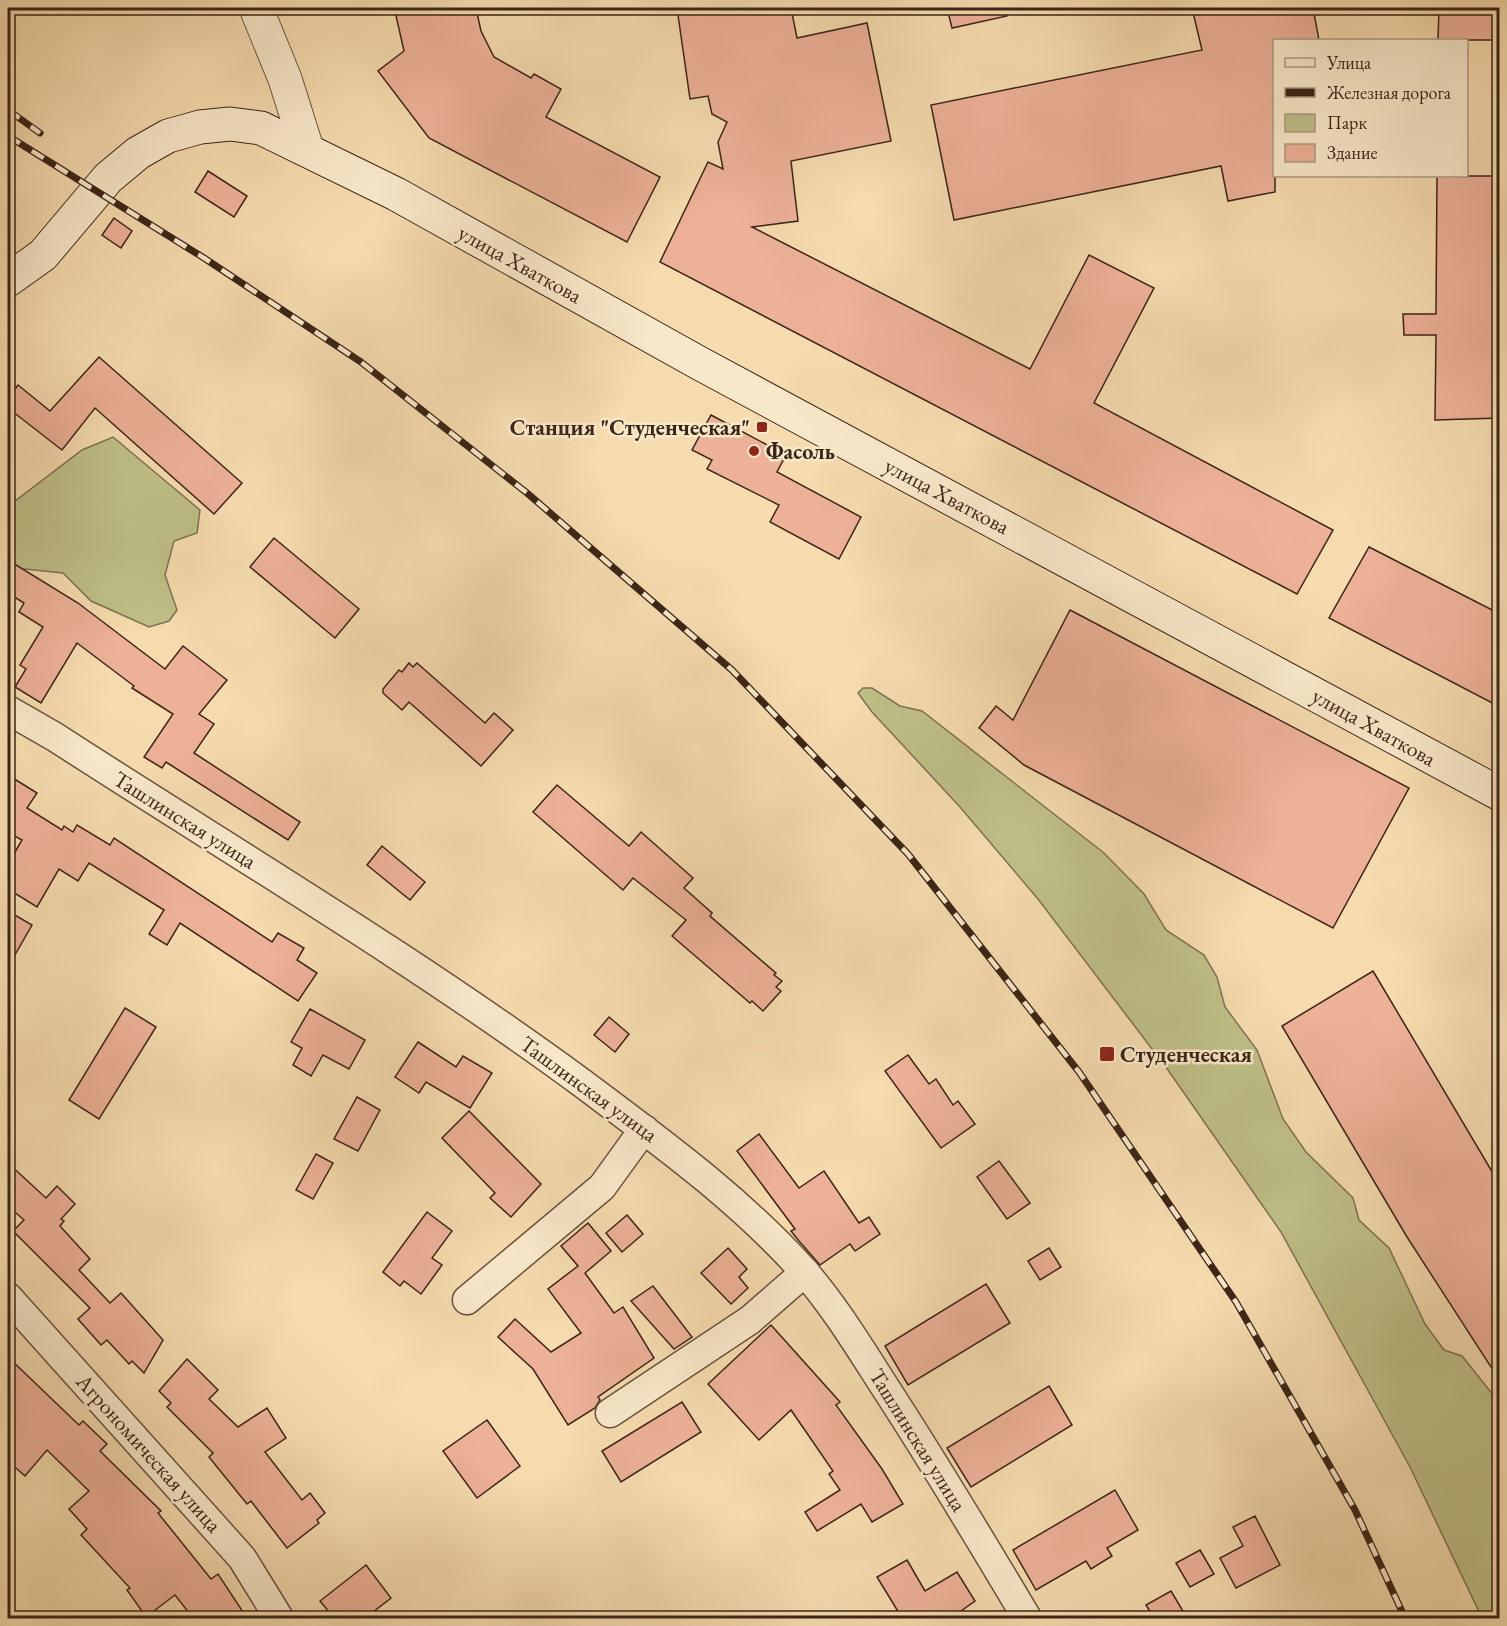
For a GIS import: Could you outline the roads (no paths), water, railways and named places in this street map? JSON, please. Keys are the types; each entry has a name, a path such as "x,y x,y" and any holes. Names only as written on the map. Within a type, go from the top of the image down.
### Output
{"main road":[{"path":"256,8 285,79 307,149"},
{"name":"улица Хваткова","path":"8,280 43,255 108,178 138,153 168,136 200,127 230,124 261,129 307,149 396,194 709,369 1500,794"}],"street":[{"name":"Ташлинская улица","path":"8,710 55,737 403,958 524,1041 644,1129 727,1194 767,1231 805,1272 846,1328 909,1424 1026,1618"},
{"path":"467,1300 602,1187 644,1129"},
{"path":"610,1413 750,1320 805,1272"},
{"name":"Агрономическая улица","path":"8,1297 242,1558 279,1618"}],"railway":[{"path":"8,110 40,133"},
{"path":"8,136 204,258 361,362 527,493 732,670 908,854 1079,1072 1236,1302 1355,1510 1405,1618"}],"place":[{"name":"Станция \"Студенческая\"","path":"762,427"},
{"name":"Фасоль","path":"754,451"},
{"name":"Студенческая","path":"1107,1054"}]}
